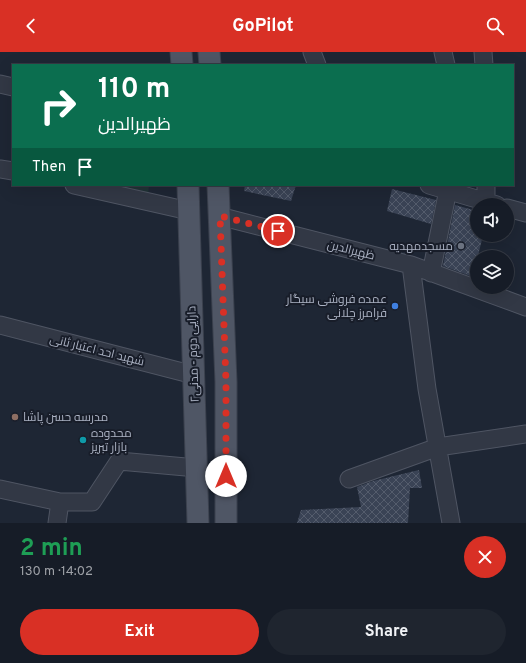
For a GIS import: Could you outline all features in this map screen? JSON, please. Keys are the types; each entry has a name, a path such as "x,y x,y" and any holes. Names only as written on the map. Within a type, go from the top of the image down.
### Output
{"main road":[{"path":"181,52 182,64"},
{"path":"208,52 210,64"},
{"name":"دارایی دوم - مدنی۲","path":"188,186 198,523"},
{"path":"218,186 226,382 226,523"}],"street":[{"path":"312,52 317,64"},
{"path":"444,52 446,64"},
{"path":"483,52 484,64"},
{"path":"0,84 12,87"},
{"path":"0,168 12,171"},
{"path":"78,186 189,211"},
{"path":"436,186 489,197"},
{"path":"431,273 449,188"},
{"path":"514,210 526,213"},
{"name":"ظهیرالدین","path":"220,216 411,265 526,307"},
{"path":"411,265 428,389 452,523"},
{"name":"شهید احد اعتبار ثانی","path":"0,325 194,374"},
{"path":"349,479 438,447 526,434"},
{"path":"0,489 60,502 92,502 119,461 196,468"},
{"path":"57,523 60,502"}],"shaded area":[{"path":"94,186 149,186 148,197"}],"building":[{"path":"245,186 296,186 291,201 244,191"},
{"path":"392,189 436,200 431,224 387,211"},
{"path":"455,205 470,209 470,242 481,242 479,250 470,250 470,276 443,266"},
{"path":"419,470 422,488 410,488 408,523 297,523 301,510 361,507 357,487 373,481"}],"place":[{"name":"مسجدمهدیه","path":"461,246"},
{"name":"عمده فروشی سیگار فرامرز چلانی","path":"395,306"},
{"name":"مدرسه حسن پاشا","path":"15,417"},
{"name":"محدوده بازار تبریز","path":"83,440"}],"route":[{"path":"226,476 226,382 220,216 278,231"}]}
